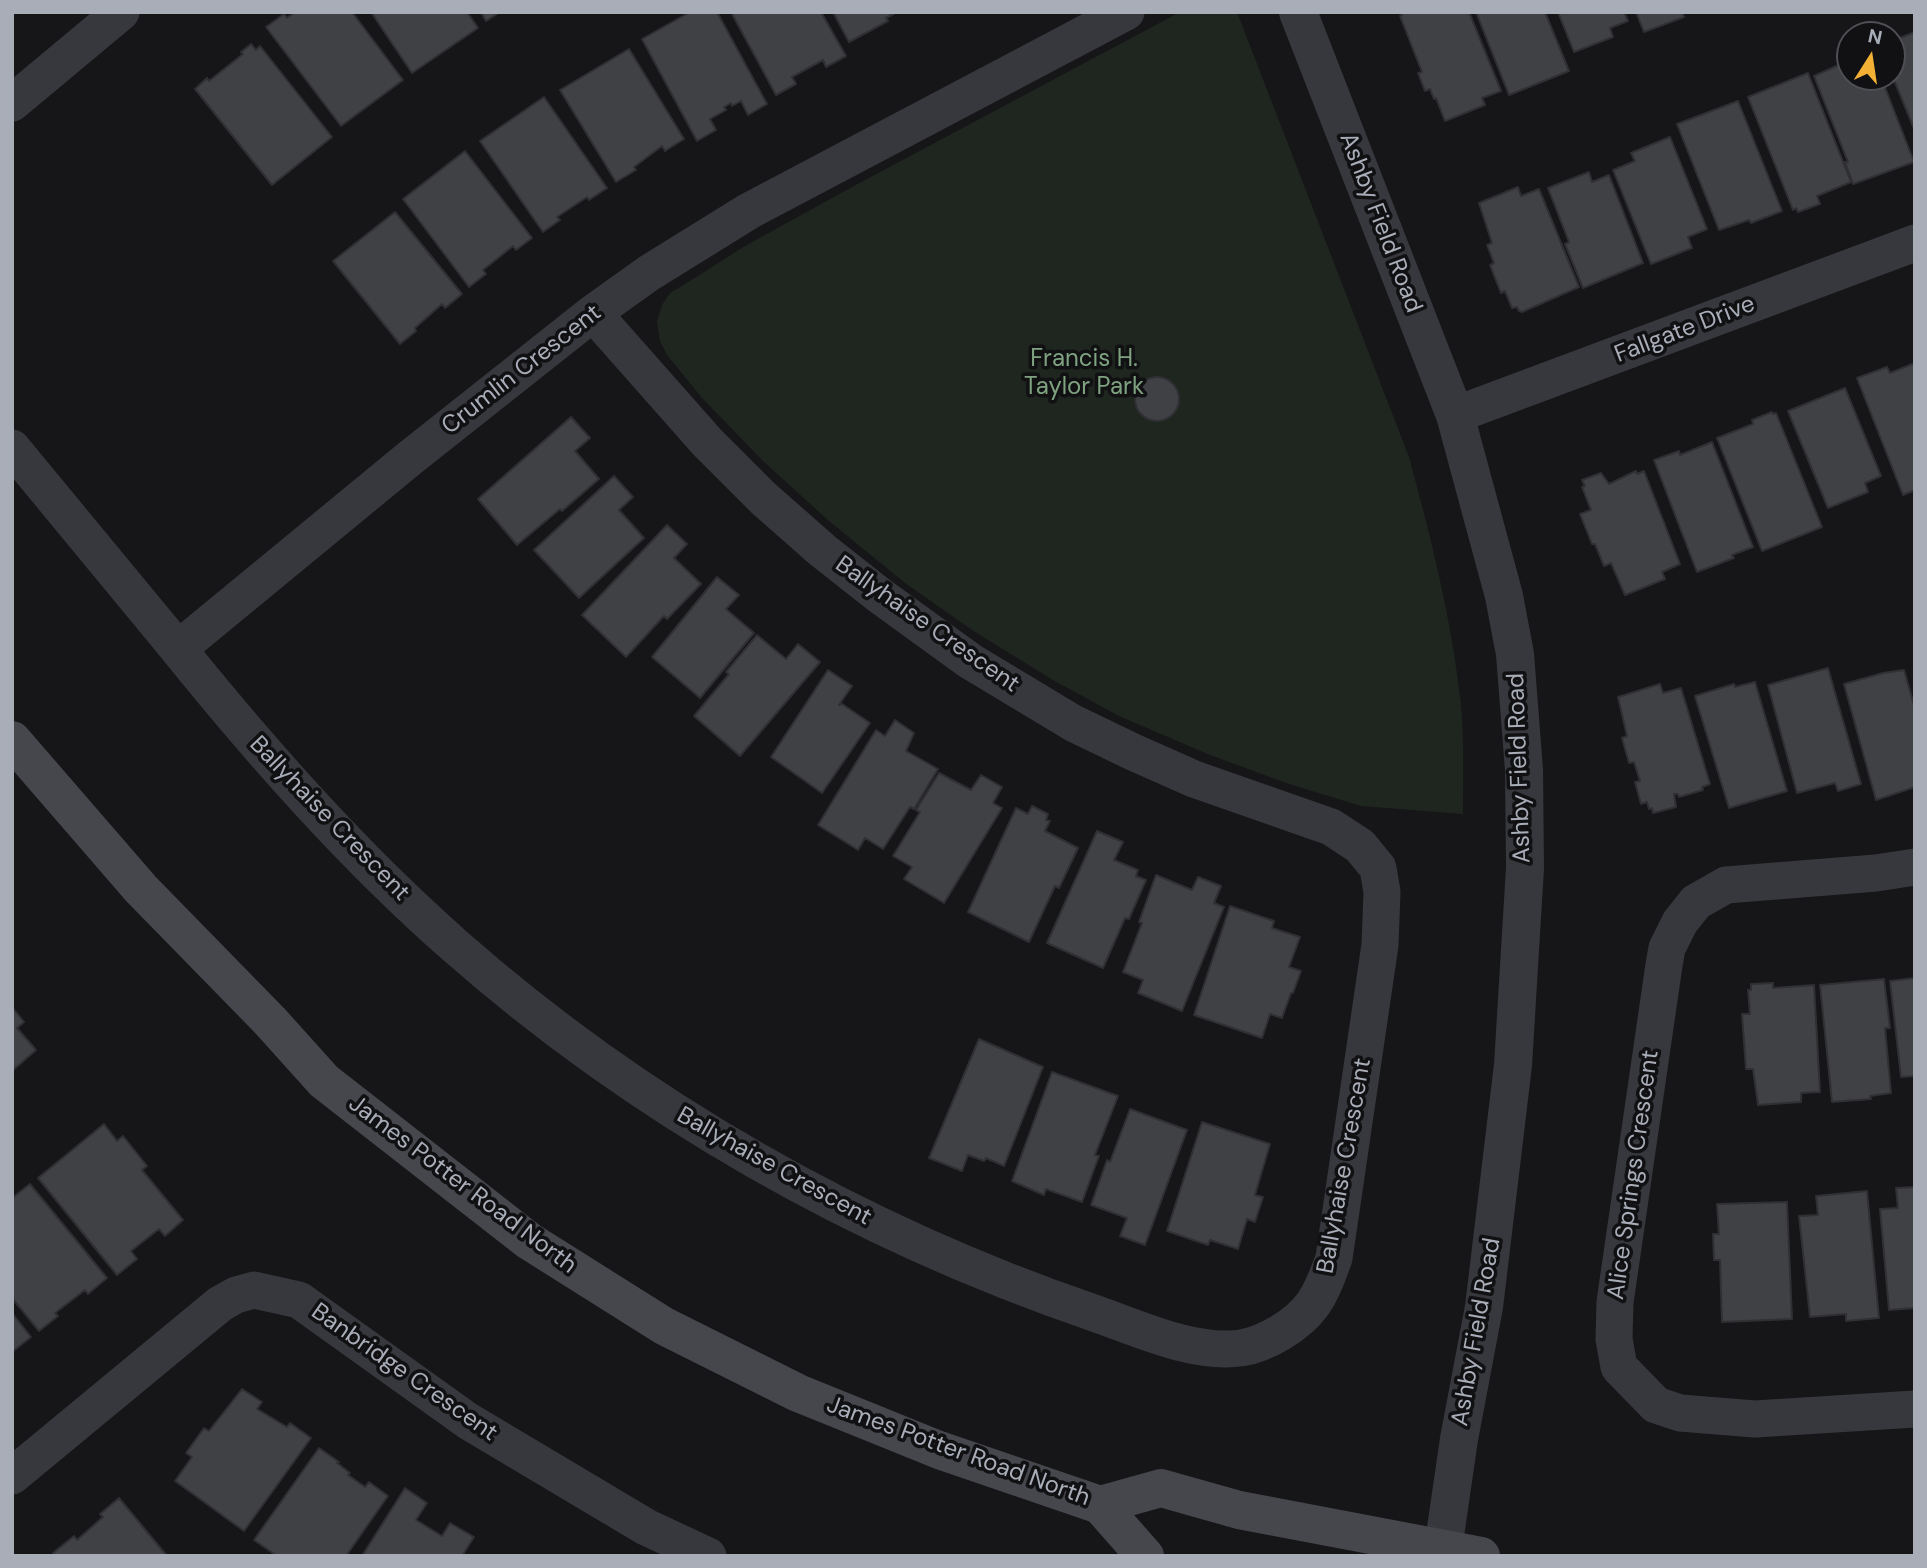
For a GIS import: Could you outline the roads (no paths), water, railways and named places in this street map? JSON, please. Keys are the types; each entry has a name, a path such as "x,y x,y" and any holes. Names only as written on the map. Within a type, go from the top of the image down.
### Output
{"main road":[{"name":"James Potter Road North","path":"12,740 141,889 324,1081 529,1241 664,1326 798,1393 939,1450 1100,1505"},
{"path":"1144,1556 1100,1505 1161,1488 1239,1510 1443,1552 1481,1556"}],"street":[{"path":"12,103 121,12"},
{"name":"Crumlin Crescent","path":"178,649 410,458 593,313 649,273 749,211 1126,12"},
{"name":"Ashby Field Road","path":"1298,12 1455,415 1504,596 1515,654 1524,770 1525,868 1513,1065 1484,1307 1459,1439 1443,1552"},
{"name":"Fallgate Drive","path":"1455,415 1915,243"},
{"name":"Ballyhaise Crescent","path":"178,649 264,754 330,825 417,911 530,1008 612,1070 675,1113 798,1184 945,1256 1017,1287 1154,1334 1210,1349 1244,1348 1273,1337 1296,1320 1312,1307 1334,1258 1380,945 1382,892 1378,868 1360,846 1331,827 1194,779 1133,752 1073,723 970,661 879,595 762,498 707,442 593,313"},
{"path":"12,448 178,649"},
{"name":"Alice Springs Crescent","path":"1915,867 1876,873 1726,885 1696,902 1680,922 1667,948 1664,965 1615,1302 1614,1339 1619,1367 1637,1388 1656,1405 1680,1413 1755,1419 1915,1409"},
{"name":"Banbridge Crescent","path":"12,1476 220,1304 236,1295 254,1290 299,1300 468,1421 646,1527 708,1556"}],"park label":[{"name":"Francis H. Taylor Park","path":"1084,374"}]}
